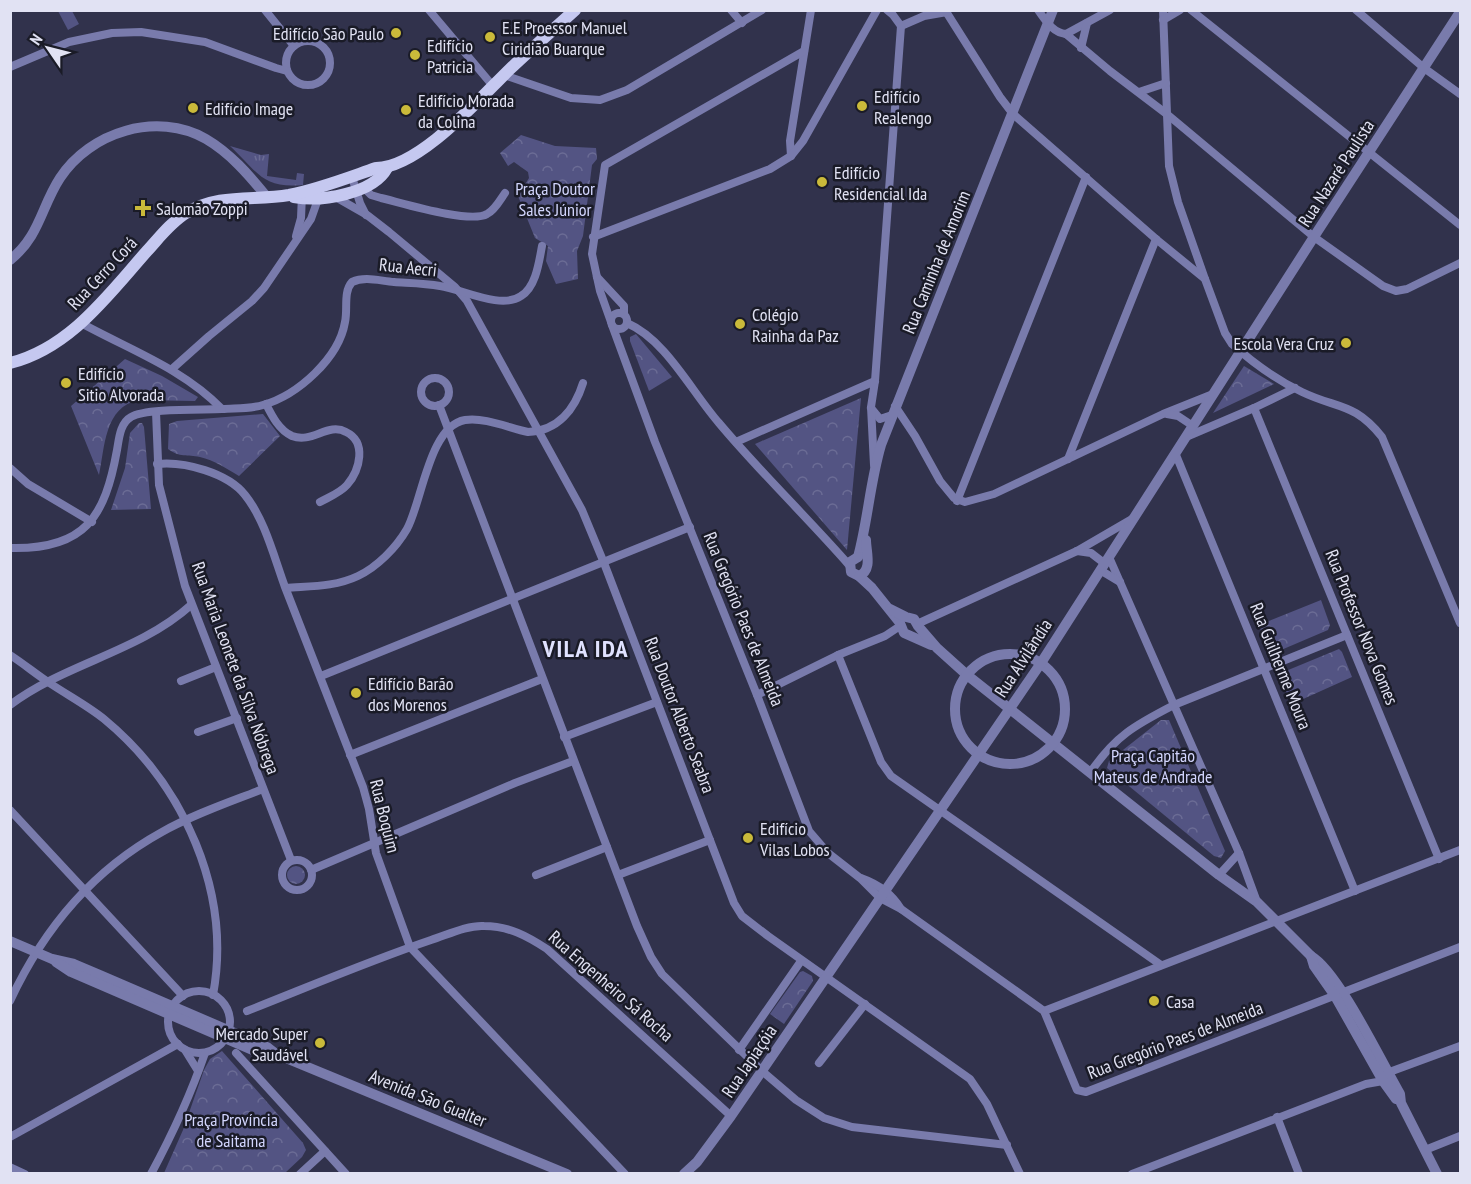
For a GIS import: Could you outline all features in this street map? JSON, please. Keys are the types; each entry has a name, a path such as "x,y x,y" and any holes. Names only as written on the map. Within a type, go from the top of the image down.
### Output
{"main road":[{"name":"Rua Cerro Corá","path":"311,193 376,168 387,168 424,147 451,128 504,75 575,10"},
{"name":"Rua Cerro Corá","path":"10,363 45,349 81,323 179,218 194,209 212,202 240,197 311,193 333,196 360,188 382,177 387,168"},
{"path":"355,176 360,188"}],"street":[{"path":"265,10 294,46"},
{"path":"429,10 493,86"},
{"path":"731,10 742,23"},
{"path":"504,75 571,99 600,100 627,90 762,10"},
{"path":"790,156 790,141 811,10"},
{"path":"593,237 770,169 790,156 811,128 877,10"},
{"path":"874,470 871,407 875,381 901,26 887,10"},
{"path":"1038,10 1048,25 1064,34 1168,115 1314,237 1390,290 1407,289 1461,263"},
{"name":"Rua Caminha de Amorim","path":"909,625 890,609 872,588 859,565 874,470 892,415 1053,10"},
{"path":"1042,40 1064,34 1110,10"},
{"path":"1180,10 1163,15 1169,156 1173,185 1225,333 1241,352 1295,388 1361,414 1382,436 1461,623"},
{"path":"1191,10 1461,225"},
{"path":"1356,10 1424,68 1461,94"},
{"path":"901,26 924,16 946,11 1013,114 1205,279"},
{"name":"Rua Nazaré Paulista","path":"1241,352 1461,12"},
{"path":"1081,48 1087,23"},
{"path":"10,67 69,42 112,33 141,32 205,42 287,71 295,81 308,85 320,81 328,70 328,56 320,45 307,42 294,46 287,57 287,71"},
{"name":"Rua Gregório Paes de Almeida","path":"804,51 605,165 593,237 592,264 655,442 809,831 822,848 860,878 1044,1011 1073,1085 1077,1090 1086,1092 1461,947"},
{"path":"1139,92 1166,83"},
{"path":"10,260 18,254 32,236 54,188 70,165 108,137 133,129 168,128 206,139 232,159 266,196"},
{"path":"957,501 1086,177"},
{"path":"360,188 381,198 469,217 485,216 490,213 505,193"},
{"name":"Rua Doutor Alberto Seabra","path":"360,188 360,203 367,215"},
{"path":"294,242 311,193"},
{"path":"172,369 259,294 278,270 316,208 311,193"},
{"name":"Rua Doutor Alberto Seabra","path":"333,196 367,215 459,291 484,331 582,510 734,903 742,916 801,961 970,1079 987,1104 1020,1173"},
{"path":"1068,459 1156,239"},
{"name":"Rua Aecri","path":"92,522 106,498 123,425 134,415 266,404 286,394 312,376 333,352 342,335 347,290 352,282 365,279 433,285 502,300 515,299 521,296 533,281 542,246"},
{"name":"Rua Gregório Paes de Almeida","path":"597,277 624,306 624,352"},
{"path":"624,322 618,329 612,324 615,314 624,322 643,330 662,350 736,442 833,547 859,565"},
{"path":"81,323 172,369 195,384 222,409"},
{"name":"Rua Alvilândia","path":"826,977 1041,663 1241,352"},
{"path":"736,442 875,381"},
{"path":"286,588 328,585 345,581 369,570 390,552 413,517 432,456 448,430 457,423 472,420 528,432 537,431 557,423 567,414 577,400 584,383"},
{"path":"1186,437 1295,388"},
{"path":"871,407 880,419 892,415 906,420 940,481 957,501 965,502 979,500 1213,393"},
{"path":"266,404 283,429 295,437 308,438 336,429 347,432 356,439 359,447 359,460 351,480 342,490 320,502"},
{"path":"439,405 514,598 573,761 647,949 662,974 762,1071 813,1112 838,1124 1007,1145"},
{"name":"Rua Professor Nova Gomes","path":"1254,408 1439,859"},
{"name":"Rua Maria Leonete da Silva Nóbrega","path":"156,412 157,464 163,505 191,605 291,860"},
{"path":"1163,414 1178,416 1193,426"},
{"path":"892,415 906,420"},
{"name":"Rua Guilherme Moura","path":"1176,455 1355,891"},
{"name":"Rua Boquim","path":"157,464 168,463 211,472 244,493 265,533 350,755 369,809 374,842 410,948 625,1173"},
{"path":"10,468 28,484 92,522 76,534 61,540 39,546 10,548"},
{"path":"757,695 838,655 1077,551 1135,517"},
{"path":"321,676 690,527"},
{"path":"1077,551 1091,553 1105,563 1120,582 1239,853 1257,902"},
{"path":"1105,563 1120,582"},
{"path":"10,705 49,682 154,632 191,605"},
{"path":"909,625 967,675 1219,875 1257,902 1278,921 1311,956 1314,966 1339,995 1384,1077 1400,1094 1401,1103 1437,1173"},
{"path":"1090,773 1105,752 1125,732 1174,705 1347,635"},
{"path":"1015,654 1041,663 1055,677 1064,695 1065,715 1053,743 1041,754 1026,761 1010,764 993,761 979,754 964,738 956,717 957,695 967,675 989,658 1002,655 1015,654"},
{"path":"10,655 91,710 116,730 157,776 187,820 200,852 211,891 217,944 213,995"},
{"path":"838,655 885,770 891,776 1161,965"},
{"path":"181,681 216,667"},
{"path":"350,755 542,679"},
{"path":"564,737 657,702"},
{"path":"198,732 237,718"},
{"path":"311,870 505,787 573,761"},
{"path":"10,1001 57,922 84,890 160,833 263,789"},
{"path":"10,810 183,996"},
{"path":"618,875 710,840"},
{"path":"536,875 607,847"},
{"path":"1044,1011 1461,850"},
{"path":"1219,875 1239,853"},
{"path":"291,860 301,860 309,865 311,870 311,881 304,889 293,890 281,879 283,868 291,860"},
{"name":"Rua Engenheiro Sá Rocha","path":"247,1011 410,948 481,926 501,927 524,934 547,949 731,1116"},
{"name":"Avenida São Gualter","path":"10,942 52,959 74,964 227,1034 267,1047 276,1054 567,1173"},
{"name":"Rua Japiaçóia","path":"740,1050 801,961"},
{"name":"Rua Japiaçóia","path":"684,1173 696,1168 826,977"},
{"path":"181,1047 195,1053 205,1053 215,1048 227,1034 228,1012 222,1002 213,995 198,992 183,996 171,1010 170,1030 181,1047 198,1071"},
{"path":"819,1063 865,1004"},
{"path":"1132,1173 1461,1046"},
{"path":"10,1137 181,1047"},
{"path":"151,1173 166,1146 205,1053"},
{"path":"236,1053 346,1173"},
{"path":"1277,1117 1299,1173"},
{"path":"1425,1150 1461,1136"},
{"path":"300,1173 325,1151"},
{"path":"11,1167 25,1173"}],"green space":[{"path":"58,11 72,11 79,24 68,30"},
{"name":"Praça Doutor Sales Júnior","path":"521,135 555,146 596,148 597,159 592,165 583,236 577,251 578,279 556,284 546,261 548,246 535,238 518,196 529,178 528,172 514,162 508,166 500,153"},
{"path":"230,146 261,155 269,154 267,176 296,180 297,173 304,174 303,185 278,184 269,181 254,170"},
{"path":"636,334 672,377 649,391 630,341 630,337"},
{"path":"125,359 162,376 198,397 195,401 139,400 127,404 113,419 108,430 99,475 71,406"},
{"path":"1244,366 1274,384 1213,413"},
{"path":"861,398 847,550 755,444"},
{"path":"263,414 280,436 239,476 210,460 180,455 168,449 169,424 177,421"},
{"path":"139,423 142,423 144,427 151,509 111,510 125,468 130,433"},
{"path":"1321,600 1330,625 1328,630 1274,653 1268,651 1259,625"},
{"path":"1339,649 1352,677 1292,704 1280,678 1281,673"},
{"name":"Praça Capitão Mateus de Andrade","path":"1161,720 1169,720 1225,851 1221,858 1214,856 1107,768 1109,761"},
{"path":"296,866 302,869 305,875 302,881 296,884 290,881 287,875 290,869"},
{"path":"803,971 812,976 813,981 784,1024 770,1014"},
{"name":"Praça Província de Saitama","path":"222,1051 303,1143 306,1150 302,1157 285,1173 164,1173 183,1130 204,1070 210,1059"}],"place":[{"name":"Edifício São Paulo","path":"396,33"},
{"name":"E.E Proessor Manuel Ciridião Buarque","path":"490,37"},
{"name":"Edifício Patricia","path":"415,55"},
{"name":"Edifício Realengo","path":"862,106"},
{"name":"Edifício Image","path":"193,108"},
{"name":"Edifício Morada da Colina","path":"406,110"},
{"name":"Edifício Residencial Ida","path":"822,182"},
{"name":"Salomão Zoppi","path":"143,208"},
{"name":"Colégio Rainha da Paz","path":"740,324"},
{"name":"Escola Vera Cruz","path":"1346,343"},
{"name":"Edifício Sitio Alvorada","path":"66,383"},
{"name":"Edifício Barão dos Morenos","path":"356,693"},
{"name":"Edifício Vilas Lobos","path":"748,838"},
{"name":"Casa","path":"1154,1001"},
{"name":"Mercado Super Saudável","path":"320,1043"}],"district":[{"name":"VILA IDA","path":"586,648"}]}
